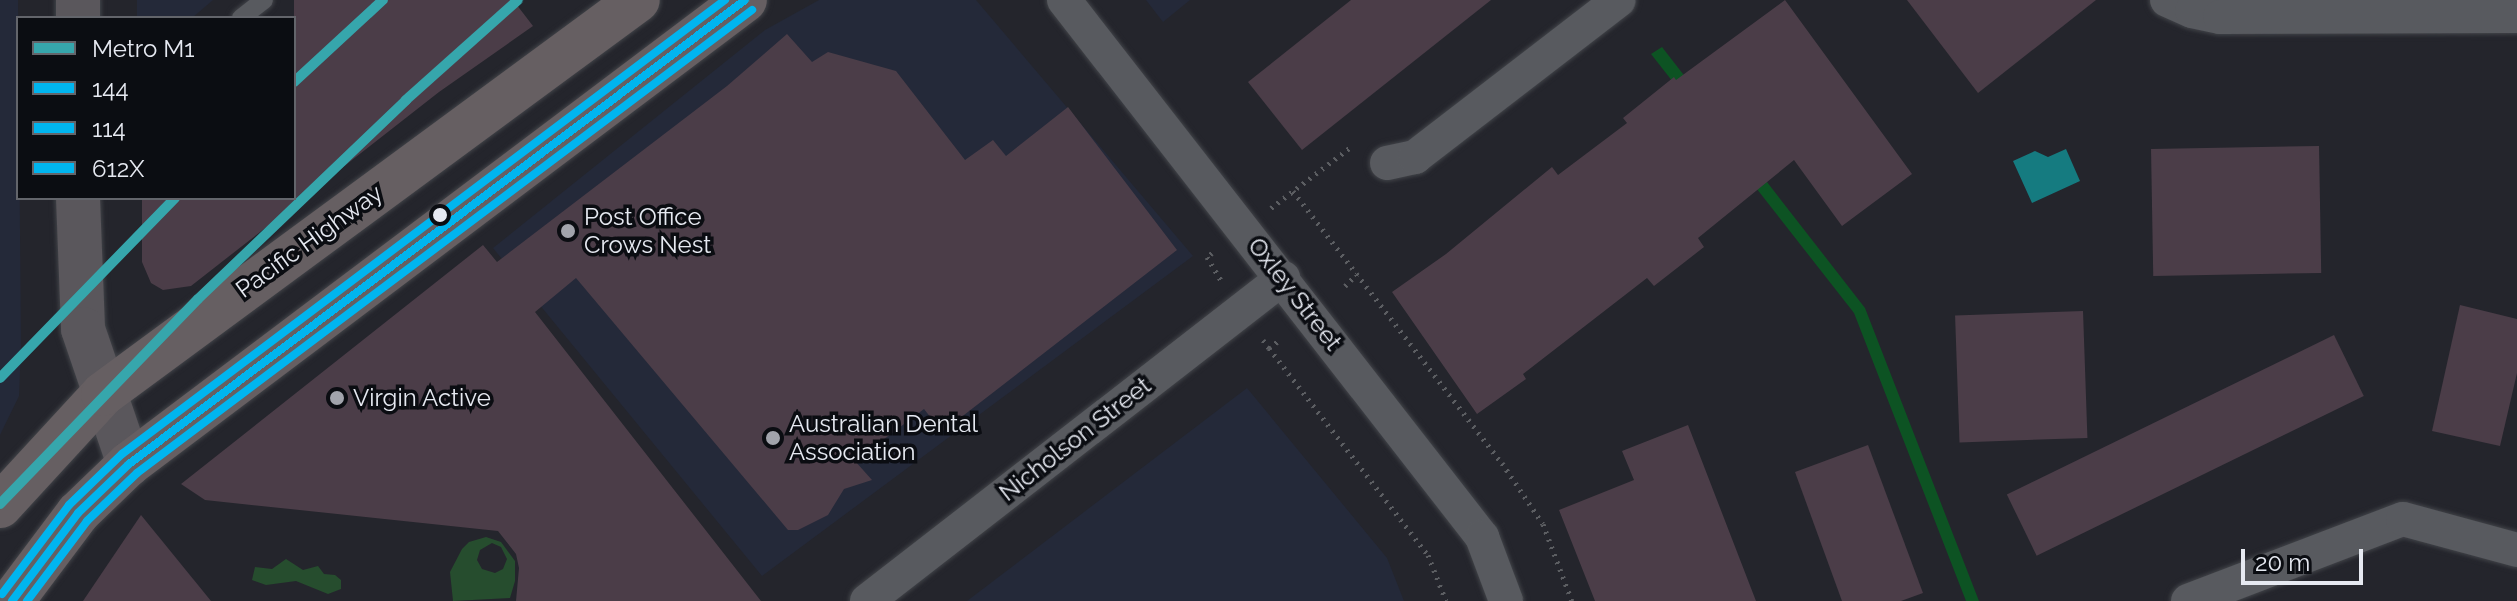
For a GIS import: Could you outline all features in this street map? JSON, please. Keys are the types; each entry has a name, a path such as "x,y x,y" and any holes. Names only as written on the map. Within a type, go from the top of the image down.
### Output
{"main road":[{"name":"Pacific Highway","path":"0,506 103,394 638,0"},
{"path":"12,601 78,513 129,464 745,0"}],"street":[{"name":"Oxley Street","path":"1064,0 1482,537 1506,601"},
{"path":"1387,163 1415,157 1619,0"},
{"path":"2167,0 2220,17 2517,16"},
{"path":"78,200 83,329 129,464"},
{"name":"Nicholson Street","path":"867,601 1283,278"},
{"path":"2188,601 2403,519 2517,550"}],"lane":[{"path":"244,16 264,0"},
{"path":"2512,0 2517,9"}],"path":[{"path":"1280,201 1355,143"},
{"path":"1293,191 1527,499 1543,524 1572,601"},
{"path":"1207,257 1226,287"},
{"path":"1345,286 1357,274"},
{"path":"1260,336 1428,555 1446,601"},
{"path":"1269,348 1285,336"}],"shaded area":[{"path":"0,0 18,0 16,200 20,200 19,396 0,435"},
{"path":"137,0 213,0 194,16 137,16"},
{"path":"819,0 976,0 1193,256 762,576 493,248 765,30"},
{"path":"1146,0 1190,0 1163,22"},
{"path":"1247,388 1387,558 1404,601 967,601"}],"green space":[{"path":"1662,47 1865,308 1979,601 1966,601 1854,313 1651,54"},
{"path":"486,537 501,542 515,561 515,581 510,598 453,601 450,572 469,542","holes":["492,543 501,547 507,559 503,569 495,573 482,569 477,560 480,550"]},
{"path":"286,559 303,570 318,566 324,574 335,575 341,580 341,589 328,594 296,581 266,585 252,580 255,567 272,569"}],"water":[{"path":"2066,149 2080,181 2032,203 2013,161 2035,151 2048,157"}],"building":[{"path":"294,0 513,0 533,26 439,92 191,286 163,290 151,283 142,262 142,200 296,200"},
{"path":"1351,0 1491,0 1302,150 1248,82"},
{"path":"1785,0 1912,174 1842,226 1794,160 1698,238 1704,247 1654,286 1647,278 1523,374 1526,379 1477,414 1392,292 1446,254 1552,167 1558,175 1627,123 1623,118 1674,77 1676,80"},
{"path":"1907,0 2096,0 1978,93"},
{"path":"787,34 812,62 828,52 896,71 965,160 993,140 1006,156 1068,107 1177,250 942,432 924,409 855,461 872,480 844,489 828,515 798,530 788,530 576,278 535,312 761,601 516,601 519,568 516,554 498,531 205,500 181,484 483,245 497,262 727,86"},
{"path":"2319,146 2321,273 2153,276 2151,149"},
{"path":"2460,305 2517,319 2517,373 2500,446 2432,431"},
{"path":"2083,311 2087,438 1960,442 1955,315"},
{"path":"2334,335 2364,396 2037,556 2007,495"},
{"path":"1688,425 1756,601 1595,601 1559,510 1634,480 1622,451"},
{"path":"1868,445 1923,593 1901,601 1842,601 1795,472"},
{"path":"141,515 211,601 83,601"}],"metro line":[{"name":"M1","path":"296,80 383,0"},
{"name":"M1","path":"0,504 198,299 406,100 518,0"},
{"name":"M1","path":"0,378 173,200"}],"transit line":[{"name":"612X","path":"2,594 69,505 122,454 725,0"},
{"name":"144","path":"12,601 78,513 129,464 745,0"},
{"name":"114","path":"27,601 87,521 137,473 752,10"}],"place":[{"name":"Post Office Crows Nest","path":"568,231"},
{"name":"Virgin Active","path":"337,398"},
{"name":"Australian Dental Association","path":"773,438"}]}
